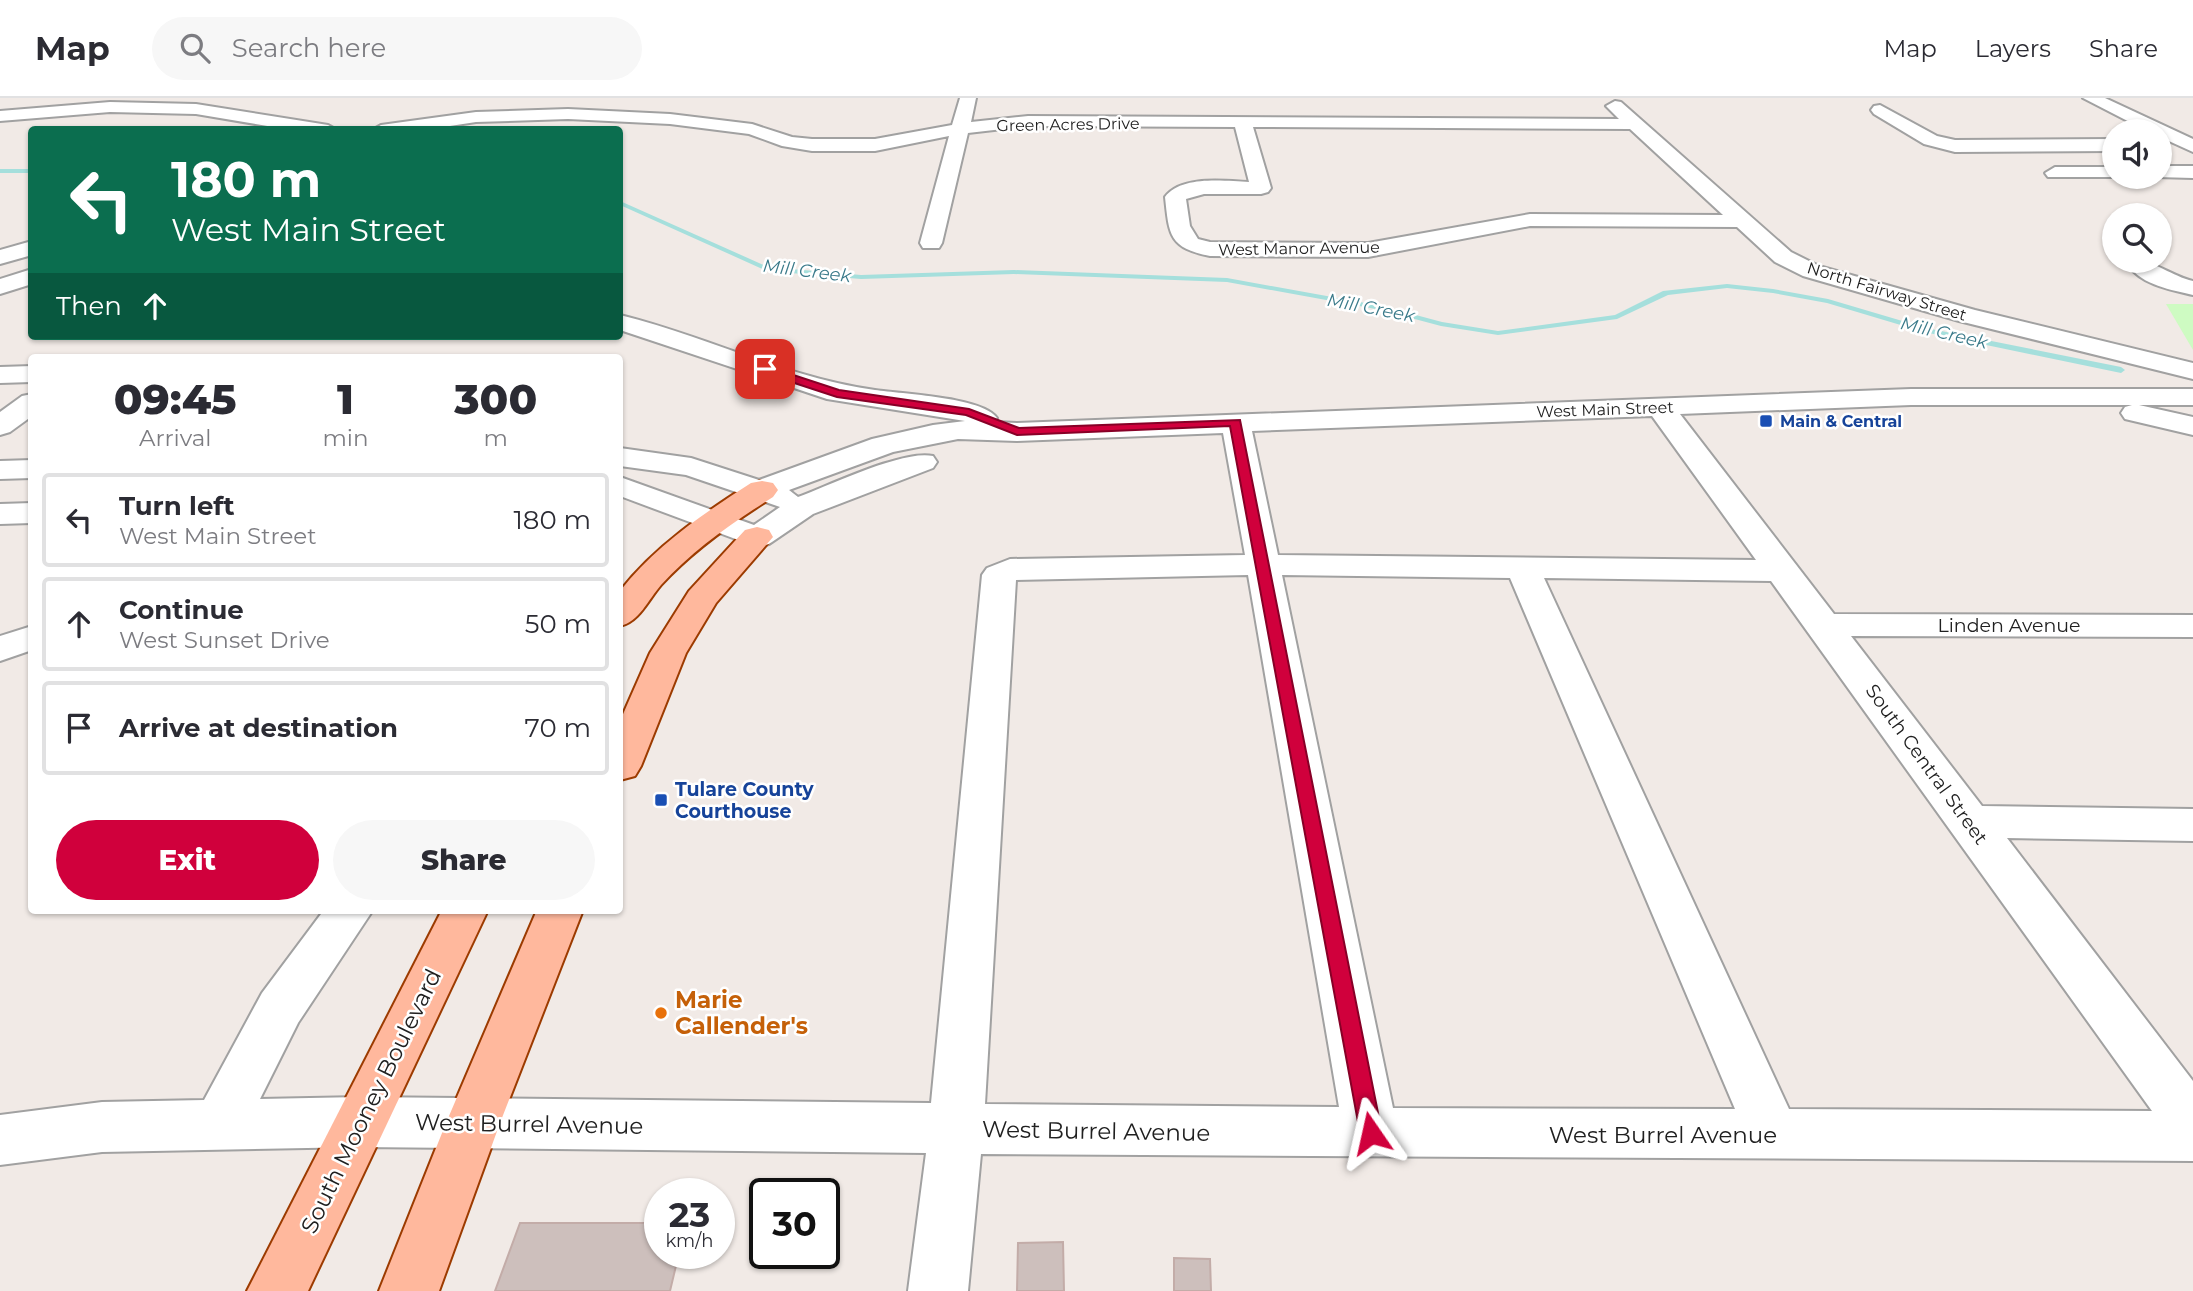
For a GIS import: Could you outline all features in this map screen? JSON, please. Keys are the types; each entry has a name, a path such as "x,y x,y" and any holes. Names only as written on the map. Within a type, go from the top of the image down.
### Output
{"main road":[{"path":"623,610 631,598 712,521 762,490"},
{"path":"623,759 661,664 701,598 757,537"},
{"name":"South Mooney Boulevard","path":"277,1291 463,914"},
{"path":"409,1291 473,1123 558,914"}],"street":[{"path":"196,108 226,98"},
{"path":"931,243 968,98"},
{"name":"North Fairway Street","path":"1606,98 1783,257 1811,271 1968,316 2193,371"},
{"path":"2091,98 2128,119"},
{"path":"0,116 110,107 196,108 304,126"},
{"path":"1880,110 1931,140 1955,146 2102,145"},
{"name":"Green Acres Drive","path":"412,126 488,116 568,114 670,119 752,129 789,142 812,145 874,145 962,128 1028,121 1242,122 1291,116 1635,124"},
{"name":"West Manor Avenue","path":"1242,122 1261,188 1202,189 1179,193 1175,197 1182,238 1187,244 1210,249 1368,250 1530,220 1742,221"},
{"path":"2172,141 2192,142"},
{"path":"2172,172 2193,172"},
{"path":"2055,173 2102,173"},
{"path":"0,257 28,249"},
{"path":"2152,273 2171,284 2193,288"},
{"path":"0,287 28,277"},
{"path":"623,322 837,394 969,412 1017,432"},
{"name":"North Fairway Street","path":"2061,338 2149,369 2193,396"},
{"path":"0,375 28,374"},
{"name":"West Main Street","path":"762,490 902,441 959,429 1017,432 1911,397 2193,396"},
{"path":"2026,397 2100,406 2193,426"},
{"path":"2163,397 2193,416"},
{"path":"0,426 28,405"},
{"name":"South Central Street","path":"1660,407 1785,571 2193,1123"},
{"path":"1236,422 1371,1133"},
{"name":"West Main Street","path":"757,537 802,507 882,475 931,459 981,448 1017,432"},
{"path":"623,457 691,467 762,490 802,507"},
{"path":"0,470 28,469"},
{"path":"623,487 757,537"},
{"path":"0,514 28,513"},
{"path":"938,1291 956,1129 999,575 1010,569 1264,565 1785,571"},
{"path":"1523,569 1773,1135"},
{"name":"Linden Avenue","path":"1825,625 2193,626"},
{"path":"0,649 28,638"},
{"path":"1970,822 2193,825"},
{"path":"219,1125 280,1008 347,914"},
{"name":"West Burrel Avenue","path":"0,1140 102,1128 360,1122 1371,1133 2193,1136"}],"green space":[{"path":"2166,304 2193,304 2193,350"}],"building":[{"path":"520,1223 644,1223 644,1269 675,1269 670,1291 495,1291"},
{"path":"1063,1242 1064,1291 1017,1291 1018,1243"},
{"path":"1174,1258 1210,1259 1211,1291 1174,1291"}],"waterway":[{"name":"Mill Creek","path":"0,171 28,171"},
{"name":"Mill Creek","path":"623,204 767,269 861,277 1014,272 1227,280 1382,308 1441,324 1498,333 1617,317 1666,293 1727,286 1828,301 1924,330 2121,370"}],"place":[{"name":"Main & Central","path":"1766,421"},
{"name":"Tulare County Courthouse","path":"661,800"},
{"name":"Marie Callender's","path":"661,1013"}],"route":[{"path":"765,369 837,394 969,412 1017,432 1236,422 1371,1133"}]}
